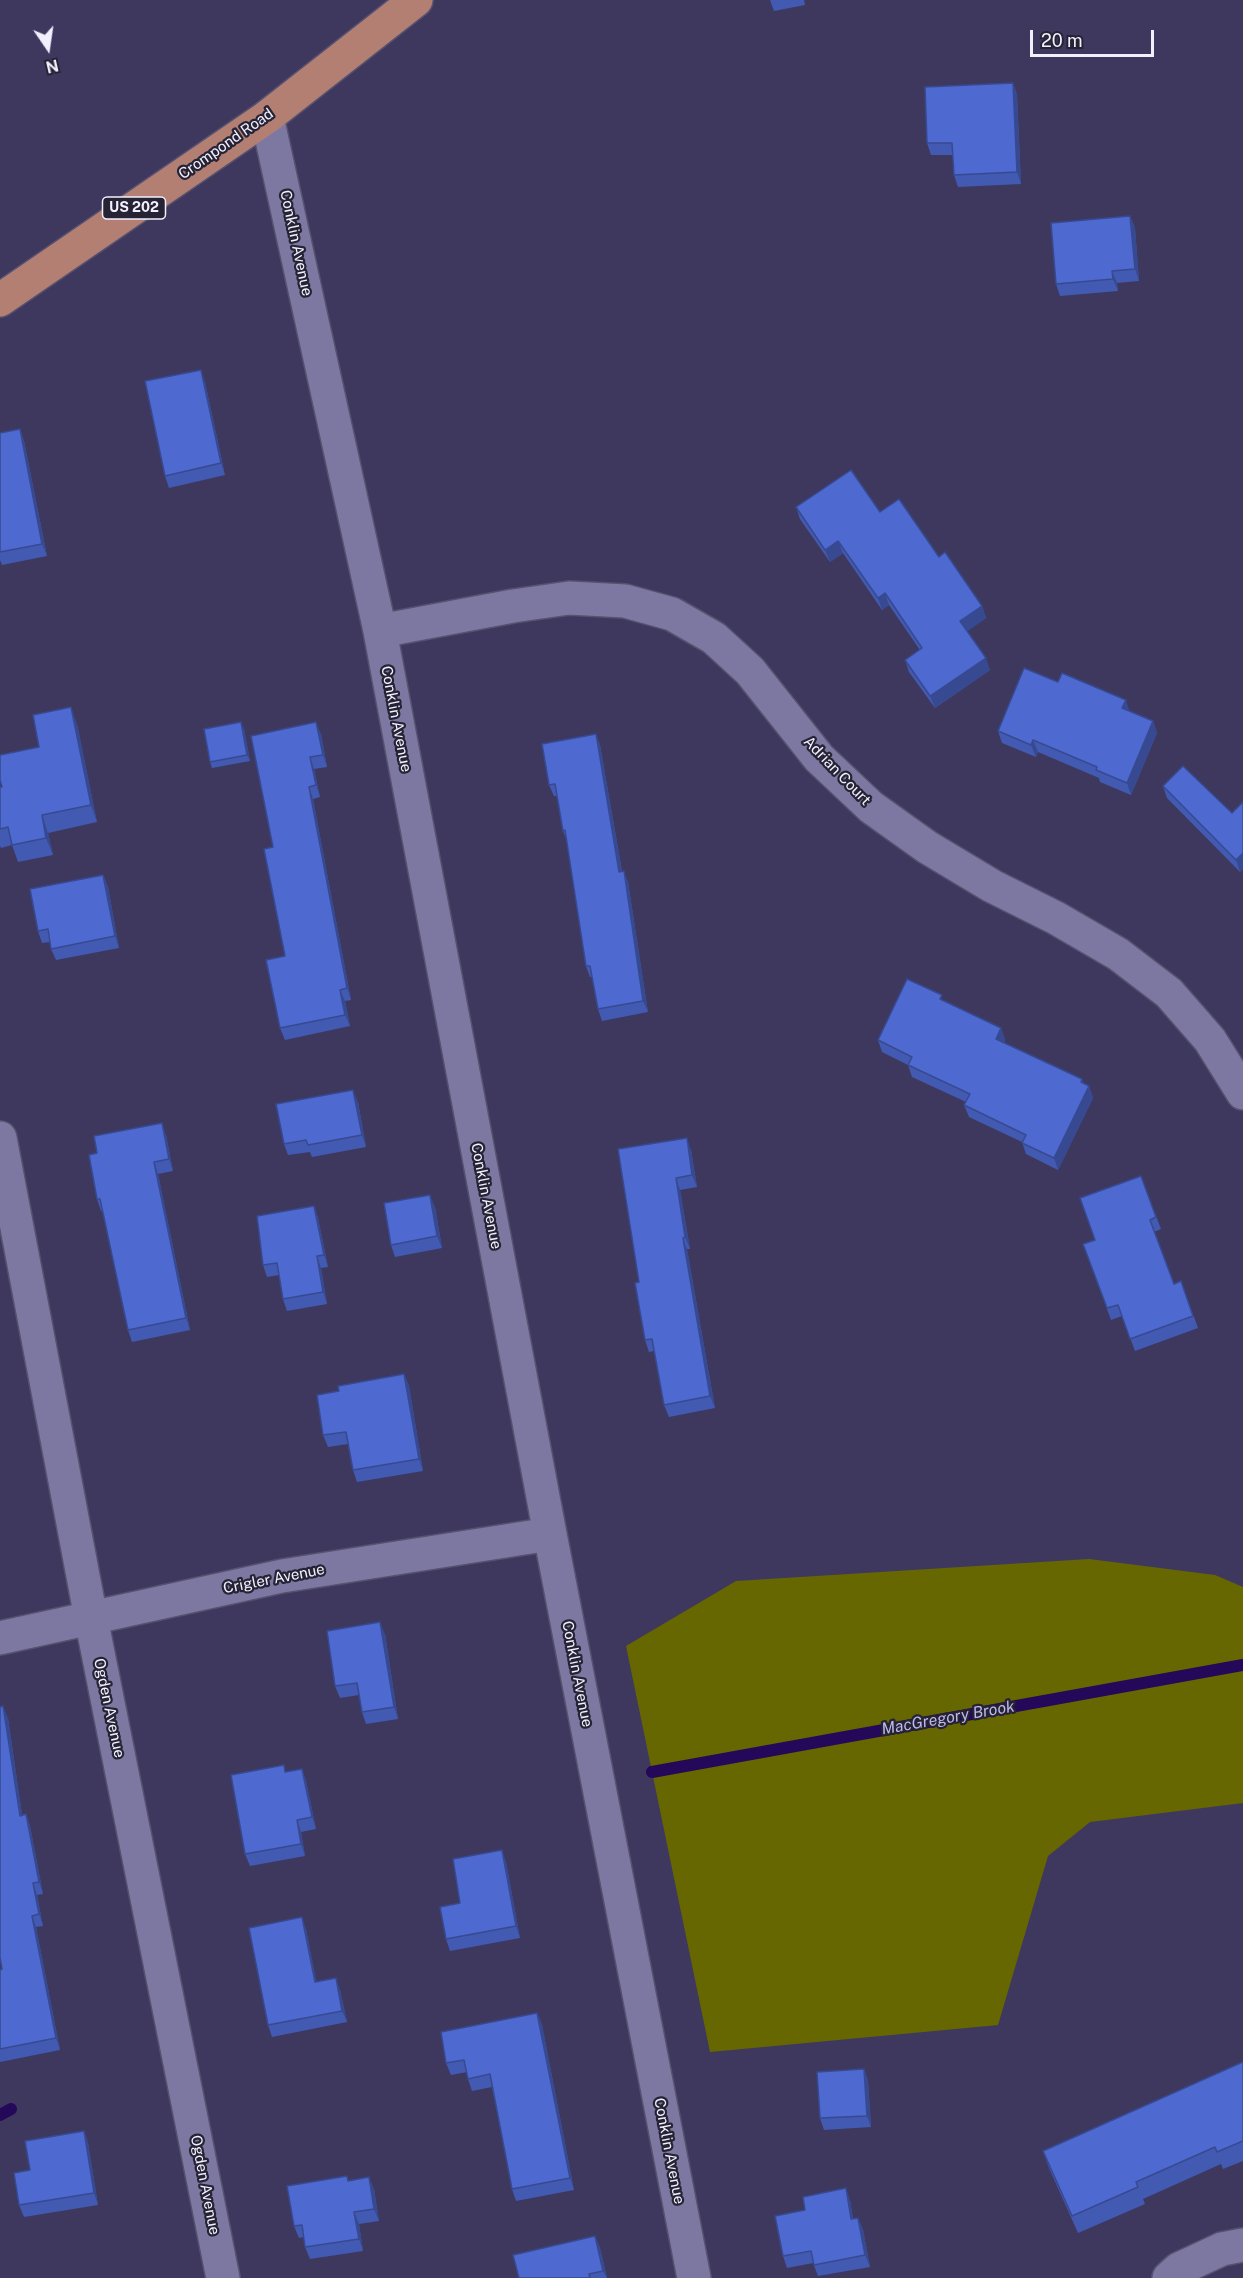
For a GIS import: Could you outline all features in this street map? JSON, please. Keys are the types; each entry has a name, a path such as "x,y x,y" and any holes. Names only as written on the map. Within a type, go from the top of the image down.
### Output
{"main road":[{"name":"Crompond Road","path":"0,300 267,117 416,0"}],"street":[{"name":"Conklin Avenue","path":"267,117 380,631 550,1534 694,2278"},
{"name":"Adrian Court","path":"380,631 569,598 624,601 672,614 714,638 750,671 819,758 871,807 927,847 992,886 1056,918 1118,954 1168,993 1210,1040 1243,1094"},
{"name":"Ogden Avenue","path":"0,1137 91,1618 223,2278"},
{"name":"Crigler Avenue","path":"0,1638 282,1575 550,1534"},
{"path":"1169,2278 1179,2269 1222,2249 1243,2245"}],"shaded area":[{"path":"1089,1559 1215,1575 1243,1587 1243,1803 1090,1822 1048,1856 998,2025 710,2052 626,1646 736,1581"}],"building":[{"path":"1013,83 1017,172 954,175 952,143 927,143 925,87"},
{"path":"1130,216 1135,269 1112,271 1113,279 1056,284 1051,223"},
{"path":"201,370 221,463 165,476 145,381"},
{"path":"20,429 42,544 0,552 0,433"},
{"path":"851,470 880,512 899,499 939,557 945,552 982,606 960,621 986,658 930,696 905,660 922,648 885,593 878,598 838,541 825,550 796,507"},
{"path":"1024,668 1058,682 1062,673 1126,700 1122,708 1153,721 1127,783 1096,770 1097,767 1033,740 1031,745 998,731"},
{"path":"71,707 91,805 42,815 46,838 12,845 8,827 0,829 0,787 2,787 0,755 39,747 33,715"},
{"path":"241,722 247,755 210,762 204,729"},
{"path":"316,722 323,755 310,757 316,785 309,787 347,988 340,990 345,1015 280,1028 266,960 285,956 264,849 273,847 251,736"},
{"path":"596,734 619,872 624,871 643,1001 598,1009 590,966 586,966 565,830 563,831 555,784 549,785 542,744"},
{"path":"1183,766 1232,813 1243,802 1243,853 1236,860 1163,786"},
{"path":"103,875 115,936 51,949 48,929 38,931 30,889"},
{"path":"907,979 942,995 940,999 1001,1028 996,1039 1082,1079 1081,1082 1089,1086 1054,1158 1022,1143 1026,1135 964,1105 970,1094 908,1065 912,1057 878,1040"},
{"path":"353,1090 362,1135 308,1145 306,1140 284,1144 276,1104"},
{"path":"162,1123 169,1159 154,1162 186,1318 128,1330 89,1155 97,1153 94,1136"},
{"path":"687,1138 692,1175 676,1178 685,1237 683,1238 710,1396 664,1405 652,1339 645,1340 635,1283 639,1282 618,1149"},
{"path":"1141,1176 1156,1217 1150,1220 1174,1284 1181,1281 1193,1316 1130,1339 1118,1305 1107,1308 1083,1244 1095,1240 1080,1198"},
{"path":"430,1195 437,1236 391,1245 384,1203"},
{"path":"314,1206 324,1255 317,1256 323,1292 283,1299 277,1263 263,1265 257,1216"},
{"path":"404,1374 419,1459 353,1470 346,1432 323,1435 317,1395 339,1391 338,1386"},
{"path":"380,1622 394,1707 362,1712 357,1683 335,1686 327,1631"},
{"path":"3,1706 20,1816 26,1814 39,1882 33,1883 39,1914 32,1916 56,2038 0,2049 0,1970 2,1969 0,1957 0,1707"},
{"path":"284,1765 285,1772 302,1769 312,1817 297,1820 301,1844 245,1854 231,1775"},
{"path":"502,1850 516,1926 446,1939 440,1907 460,1903 453,1859"},
{"path":"302,1917 315,1982 336,1978 342,2011 268,2025 249,1928"},
{"path":"537,2013 570,2178 512,2189 490,2074 468,2079 464,2060 446,2063 441,2032"},
{"path":"1243,2062 1243,2141 1217,2152 1215,2147 1136,2182 1138,2187 1072,2216 1043,2151"},
{"path":"864,2069 867,2116 820,2118 817,2072"},
{"path":"84,2131 94,2193 19,2205 14,2173 30,2170 25,2141"},
{"path":"347,2176 348,2181 369,2177 374,2209 354,2212 359,2239 305,2247 302,2225 294,2226 287,2186"},
{"path":"846,2188 851,2219 858,2218 865,2255 814,2265 811,2251 783,2256 775,2216 805,2210 803,2197"},
{"path":"595,2236 603,2271 589,2274 590,2278 519,2278 513,2255"}],"waterway":[{"name":"MacGregory Brook","path":"652,1772 1243,1665"},
{"name":"MacGregory Brook","path":"0,2115 11,2109"}]}
